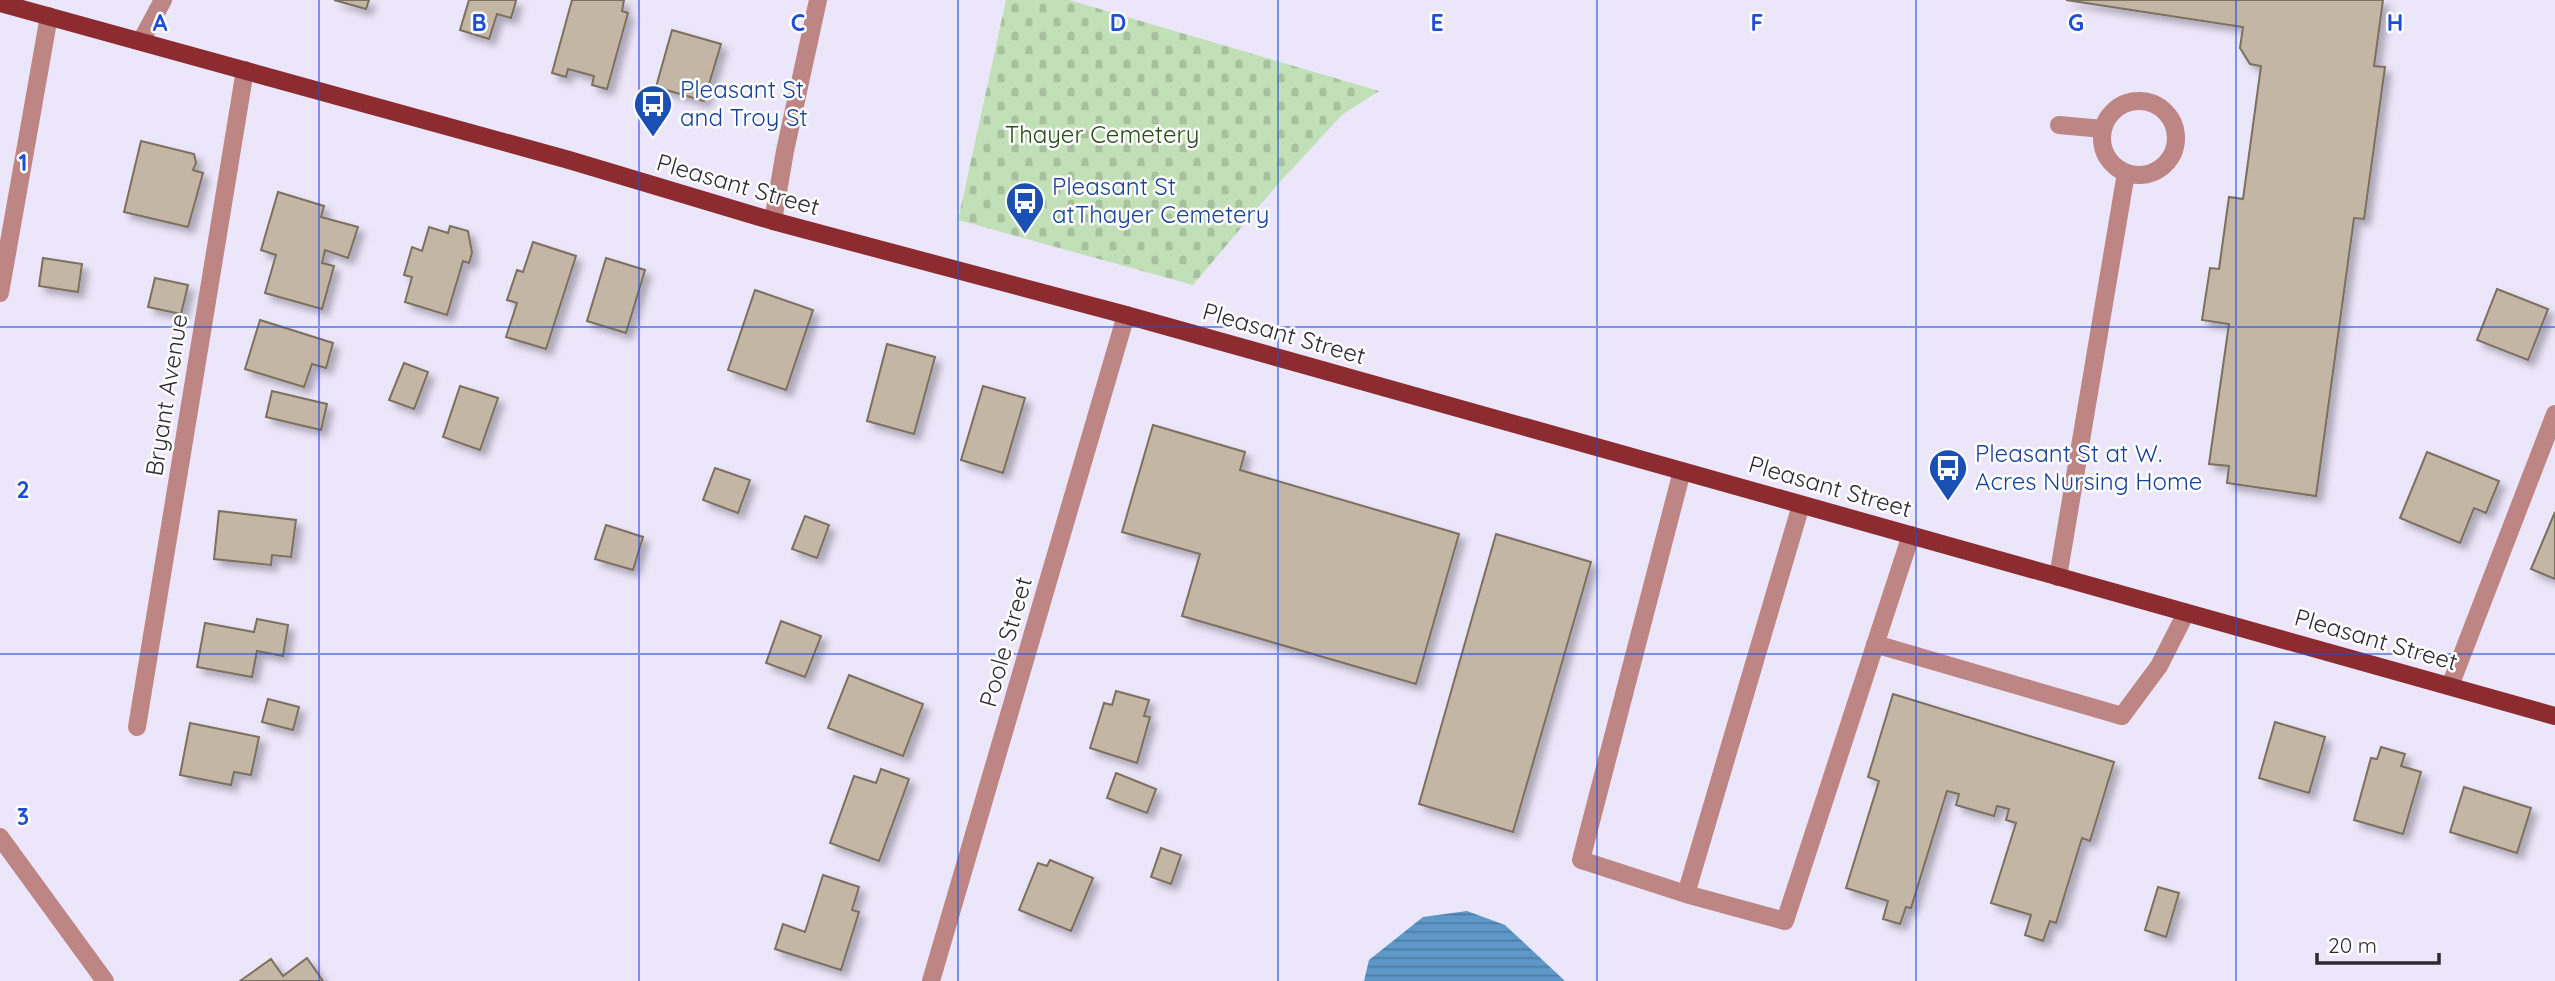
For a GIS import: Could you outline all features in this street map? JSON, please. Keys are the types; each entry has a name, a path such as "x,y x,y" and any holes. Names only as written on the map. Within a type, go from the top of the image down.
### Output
{"main road":[{"name":"Pleasant Street","path":"0,3 569,160 773,221 1126,315 2555,716"}],"street":[{"path":"141,41 163,0"},
{"path":"773,221 785,151 818,0"},
{"path":"0,293 8,197 49,16"},
{"name":"Bryant Avenue","path":"137,727 245,71"},
{"path":"2144,101 2160,107 2172,120 2177,138 2173,155 2161,168 2144,175 2126,173 2111,163 2103,147 2103,129 2111,113 2126,103 2144,101"},
{"path":"2059,125 2103,129"},
{"path":"2058,577 2126,173"},
{"name":"Poole Street","path":"931,981 1126,315"},
{"path":"2450,686 2555,414"},
{"path":"1682,471 1581,860 1686,894 1785,921 1911,535"},
{"path":"1686,894 1801,505"},
{"path":"1875,644 2122,716 2159,666 2186,612"},
{"path":"0,837 105,981"}],"green space":[{"name":"Thayer Cemetery","path":"1006,0 1069,0 1379,91 1342,115 1277,185 1193,285 958,220"}],"water":[{"path":"1467,911 1505,925 1565,981 1364,981 1369,960 1423,917"}],"building":[{"path":"334,0 369,0 366,9"},
{"path":"469,0 516,1 511,18 497,14 489,39 460,30"},
{"path":"572,0 624,0 622,11 628,13 607,89 592,85 594,76 568,69 566,77 552,73"},
{"path":"2066,0 2383,0 2374,66 2385,67 2364,219 2354,218 2316,496 2227,483 2229,466 2209,464 2229,324 2202,320 2210,268 2219,269 2229,197 2243,199 2261,66 2250,64 2240,48 2243,27"},
{"path":"672,30 721,44 704,101 656,87"},
{"path":"141,141 194,154 196,163 193,170 203,173 188,227 124,212"},
{"path":"278,192 324,206 321,217 358,227 348,258 325,250 322,263 334,266 322,309 265,293 276,255 261,250"},
{"path":"450,226 468,231 472,253 469,263 463,261 447,315 405,302 412,277 404,275 412,247 422,251 429,227 448,233"},
{"path":"533,242 576,256 546,349 506,337 517,303 507,300 517,270 523,272"},
{"path":"43,258 82,264 78,292 39,286"},
{"path":"606,258 645,270 626,333 587,321"},
{"path":"155,278 188,285 181,314 148,307"},
{"path":"2497,289 2548,309 2528,360 2477,340"},
{"path":"755,290 813,310 786,390 728,370"},
{"path":"260,320 333,343 326,368 312,364 304,387 245,369"},
{"path":"887,344 935,357 914,434 867,421"},
{"path":"404,363 428,372 414,409 389,400"},
{"path":"460,386 498,398 480,450 443,437"},
{"path":"983,386 1025,398 1003,473 961,460"},
{"path":"272,391 327,404 321,430 266,417"},
{"path":"1153,425 1245,452 1240,470 1459,534 1416,684 1182,616 1200,554 1122,532"},
{"path":"2427,452 2499,481 2486,513 2474,508 2460,543 2400,518"},
{"path":"715,468 750,480 738,513 703,500"},
{"path":"219,511 296,520 291,557 272,555 271,565 214,559"},
{"path":"2555,512 2555,579 2531,569"},
{"path":"805,516 829,525 817,558 792,549"},
{"path":"606,525 643,537 633,570 595,559"},
{"path":"1496,534 1591,562 1513,832 1419,804"},
{"path":"257,619 288,625 283,656 257,651 252,677 197,667 205,623 254,632"},
{"path":"781,621 821,636 805,677 766,663"},
{"path":"849,675 923,704 903,756 828,728"},
{"path":"1116,691 1149,700 1144,716 1150,717 1137,763 1090,748 1104,703 1112,705"},
{"path":"1893,694 2114,762 2090,841 2082,838 2056,923 2050,921 2043,941 2025,935 2031,915 1991,903 2016,823 2006,820 2009,809 1997,806 1994,816 1956,805 1959,794 1947,791 1911,908 1906,907 1900,924 1883,919 1888,901 1846,888 1879,781 1868,777"},
{"path":"268,699 299,707 293,730 262,722"},
{"path":"2275,722 2325,737 2309,793 2259,778"},
{"path":"190,723 259,737 251,775 234,772 231,785 180,775"},
{"path":"2381,747 2405,754 2401,766 2421,772 2403,834 2354,820 2371,758 2377,759"},
{"path":"881,769 909,779 879,861 830,843 854,776 876,783"},
{"path":"1116,773 1156,789 1147,813 1107,798"},
{"path":"2464,787 2531,808 2517,853 2450,832"},
{"path":"1161,848 1181,855 1171,884 1151,877"},
{"path":"1050,860 1093,878 1071,931 1019,910 1038,863 1047,866"},
{"path":"823,875 859,887 852,910 859,912 841,970 775,949 783,924 805,932"},
{"path":"2158,887 2179,893 2166,937 2145,930"},
{"path":"307,958 323,981 240,981 271,959 283,976"}],"place":[{"name":"Pleasant St and Troy St","path":"653,138"},
{"name":"Pleasant St atThayer Cemetery","path":"1025,235"},
{"name":"Pleasant St at W. Acres Nursing Home","path":"1948,502"}]}
